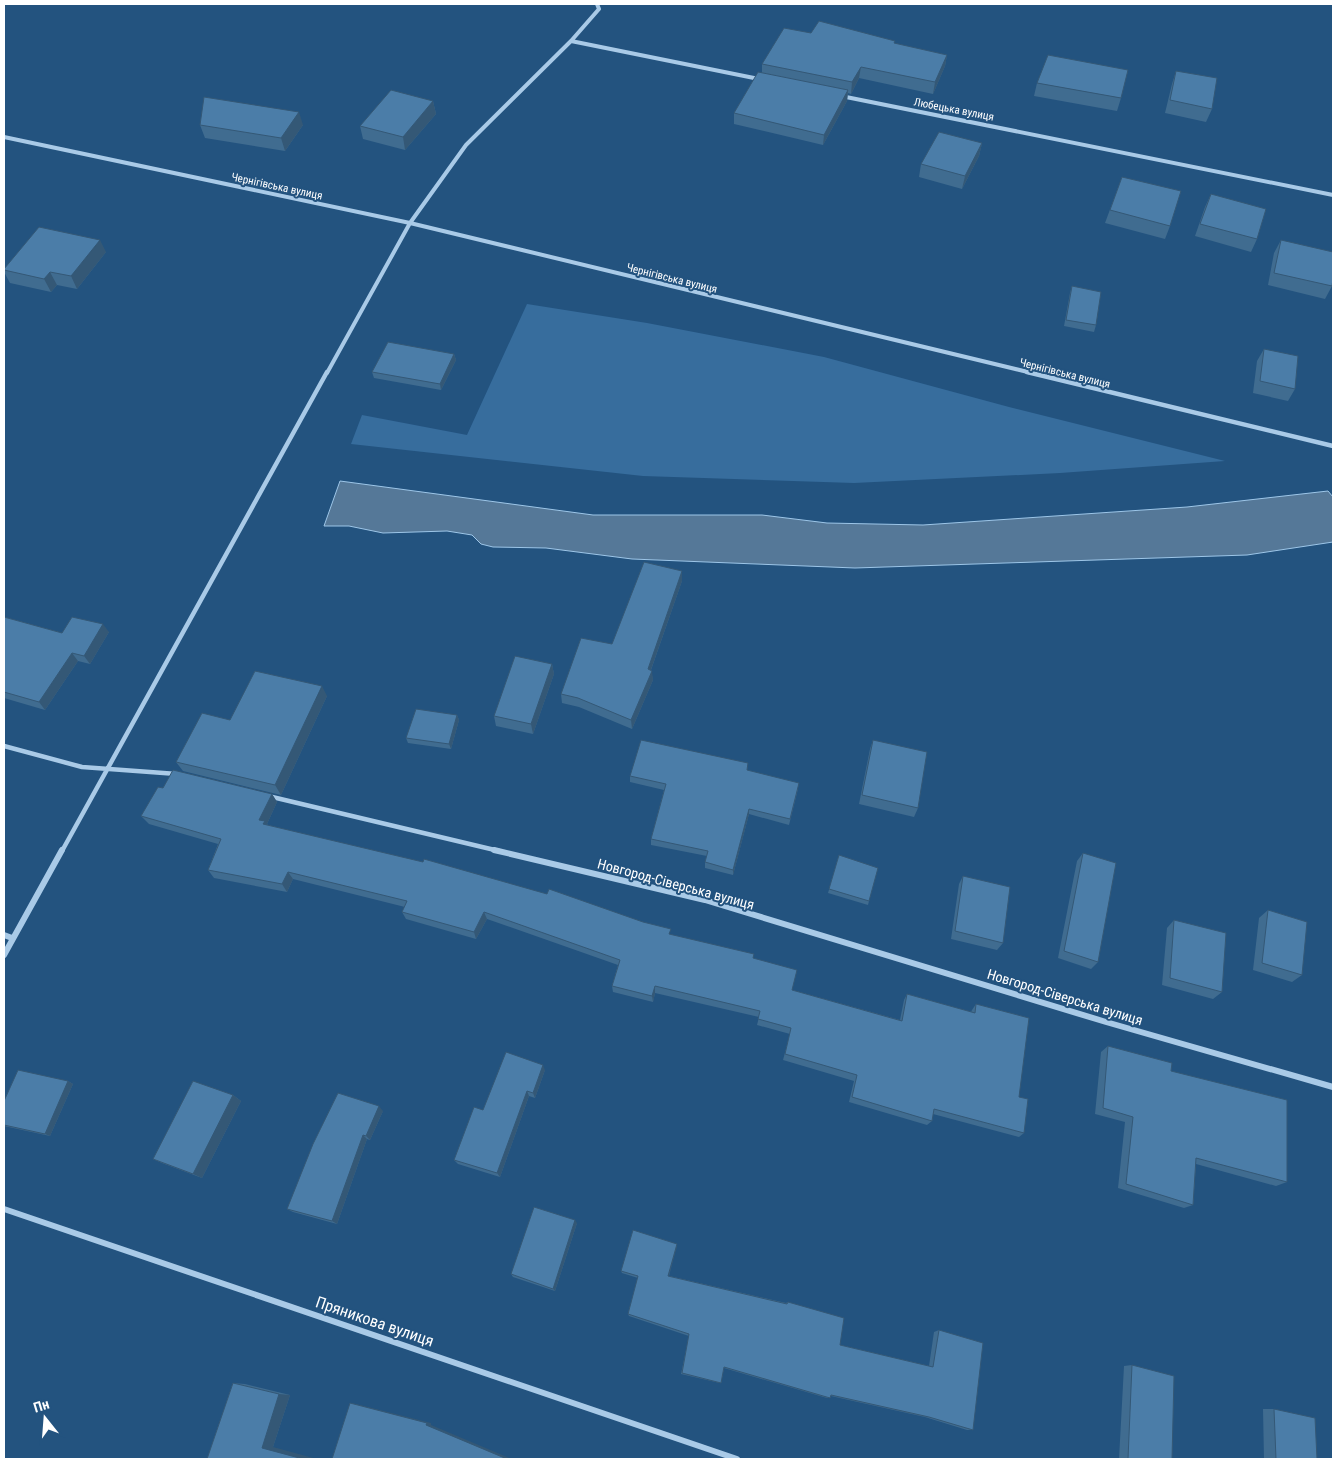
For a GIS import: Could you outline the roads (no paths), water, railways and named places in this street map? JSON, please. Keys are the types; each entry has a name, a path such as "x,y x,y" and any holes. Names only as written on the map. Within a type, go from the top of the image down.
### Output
{"street":[{"path":"4,955 410,223 466,146 571,41 599,9 597,4"},
{"path":"571,41 767,81"},
{"name":"Любецька вулиця","path":"835,94 1333,195"},
{"name":"Чернігівська вулиця","path":"4,137 410,223 1333,446"},
{"path":"4,746 41,758 107,770 164,771 183,775"},
{"name":"Новгород-Сіверська вулиця","path":"260,794 705,900 1106,1022 1333,1087"},
{"path":"4,935 12,938"},
{"name":"Пряникова вулиця","path":"4,1209 738,1459"}]}
